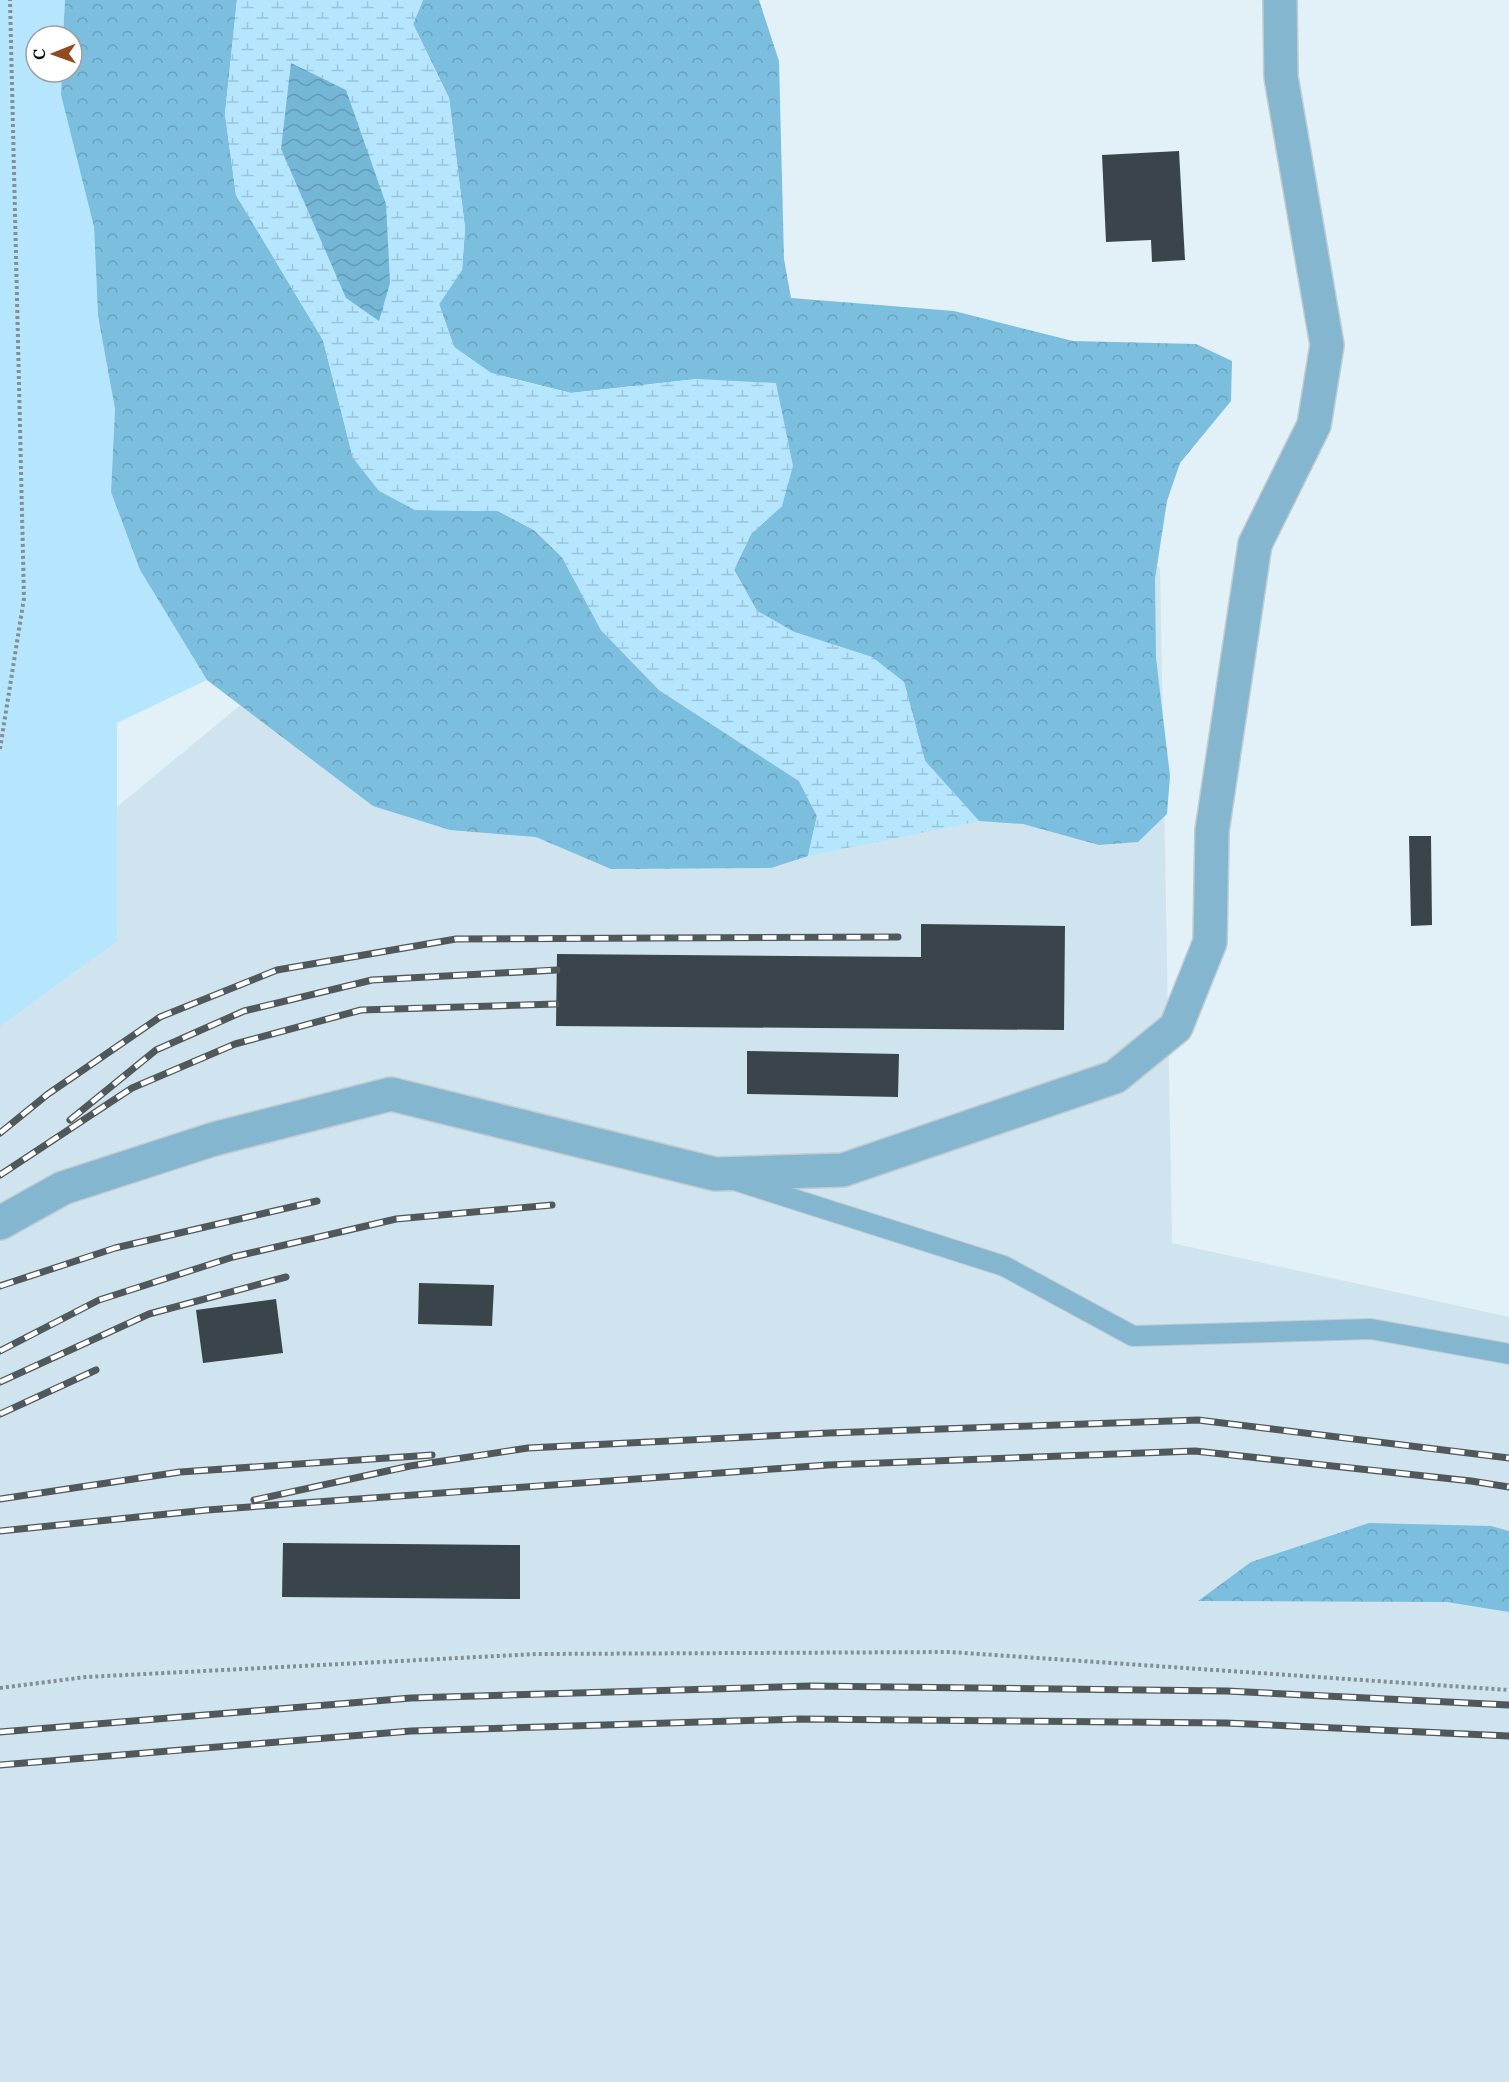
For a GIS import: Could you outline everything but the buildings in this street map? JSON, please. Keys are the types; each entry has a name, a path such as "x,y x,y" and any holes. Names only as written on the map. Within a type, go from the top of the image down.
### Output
{"street":[{"path":"0,1223 63,1188 214,1139 391,1094 715,1174 843,1170 1115,1077 1176,1028 1210,942 1212,831 1255,544 1314,425 1327,345 1281,77 1280,0"}],"lane":[{"path":"715,1174 1004,1266 1133,1336 1371,1329 1509,1354"}],"path":[{"path":"0,749 24,598 10,0"},
{"path":"0,1688 86,1677 537,1654 950,1652 1509,1690"}],"shaded area":[{"path":"1160,567 1172,1243 1509,1317 1509,2082 0,2082 0,903 361,606"}],"green space":[{"path":"0,0 65,0 64,24 24,24 24,84 61,84 61,95 94,227 98,316 115,409 111,492 140,570 207,680 117,723 117,941 0,1026"},
{"path":"65,0 237,0 225,114 236,195 323,340 353,458 415,510 498,511 534,530 562,557 601,630 659,690 799,781 817,816 808,856 771,868 611,869 536,837 450,830 373,806 207,680 140,570 111,492 115,409 98,316 94,227 61,95 61,84 84,84 84,24 64,24"},
{"path":"237,0 423,0 413,24 449,98 465,228 462,270 439,304 454,347 491,373 571,393 697,379 776,383 793,466 782,506 751,534 734,570 757,611 794,632 872,657 904,682 925,761 979,821 808,856 817,816 799,781 659,690 601,630 562,557 534,530 498,511 415,510 379,491 353,458 323,340 236,195 225,114"},
{"path":"423,0 759,0 779,61 784,259 791,298 954,311 1073,341 1196,344 1232,361 1231,401 1180,463 1167,501 1155,579 1156,658 1170,776 1167,814 1138,842 1099,845 1023,824 979,821 925,761 904,682 872,657 794,632 757,611 734,570 751,534 782,506 697,379 571,393 491,373 454,347 439,304 462,270 465,228 449,98 413,24"},
{"path":"1369,1523 1491,1526 1509,1531 1509,1612 1447,1602 1198,1601 1251,1562"}],"water":[{"path":"291,63 346,90 386,204 390,283 379,321 346,298 281,149"}],"railway":[{"path":"0,1133 48,1094 160,1017 277,970 456,939 898,937"},
{"path":"70,1120 156,1050 244,1011 372,980 557,970"},
{"path":"0,1175 132,1088 235,1044 361,1010 556,1004"},
{"path":"0,1286 115,1248 317,1201"},
{"path":"0,1351 99,1300 233,1257 396,1219 552,1205"},
{"path":"0,1382 149,1314 286,1277"},
{"path":"0,1414 96,1370"},
{"path":"254,1500 410,1466 528,1448 829,1433 1198,1420 1509,1458"},
{"path":"0,1531 207,1510 828,1465 1195,1451 1509,1487"},
{"path":"0,1499 180,1472 432,1455"},
{"path":"0,1732 411,1698 810,1686 1227,1691 1509,1705"},
{"path":"0,1765 411,1731 800,1719 1226,1723 1509,1736"}]}
